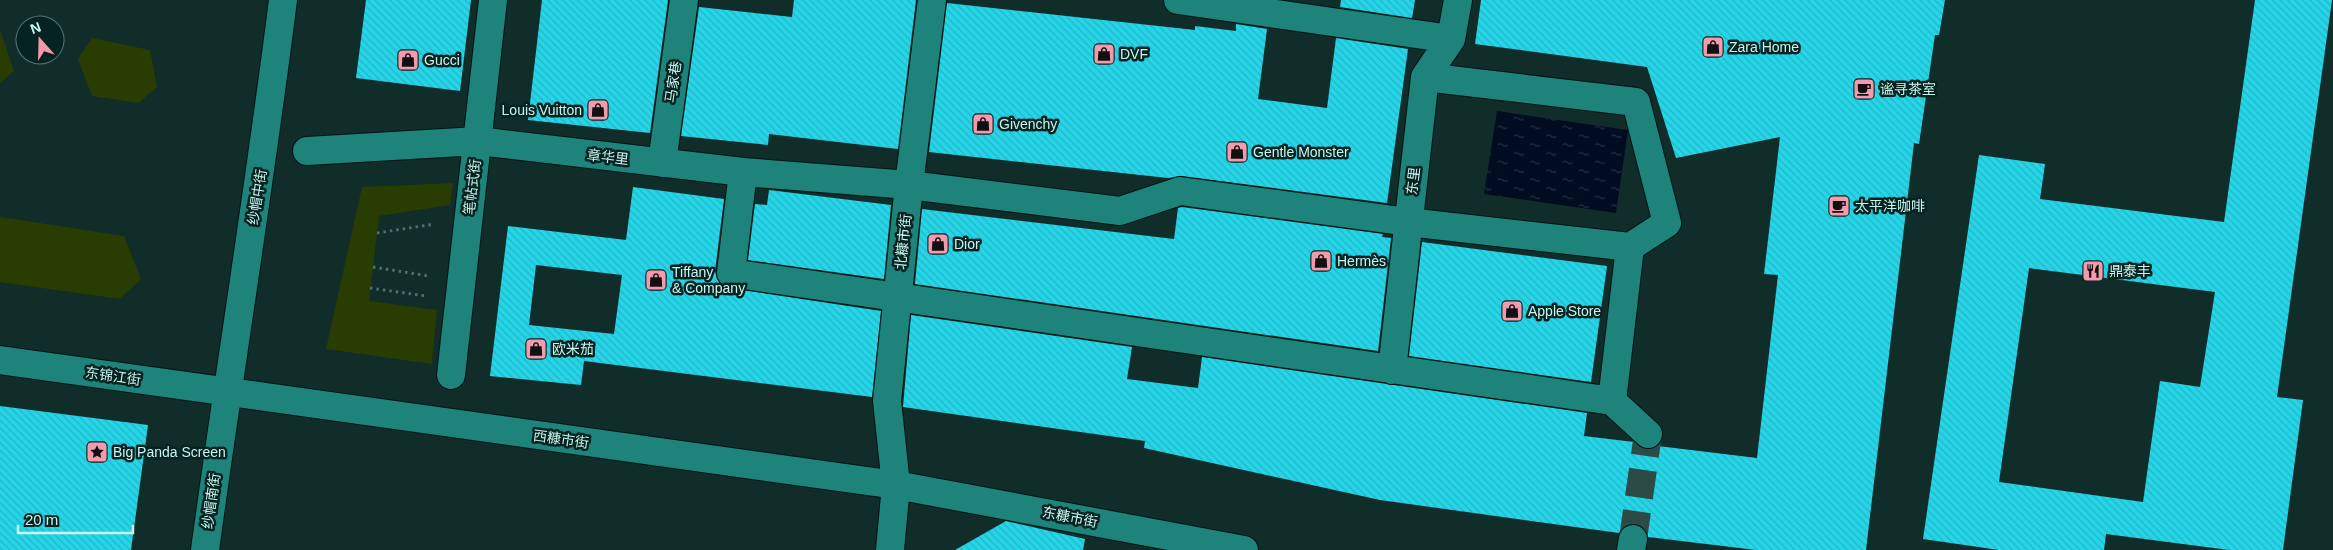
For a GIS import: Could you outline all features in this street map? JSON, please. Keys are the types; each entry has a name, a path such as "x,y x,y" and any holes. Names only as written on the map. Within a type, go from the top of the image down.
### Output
{"street":[{"name":"纱帽中街","path":"226,393 264,150 283,0"},
{"name":"笔帖式街","path":"451,375 493,0"},
{"name":"马家巷","path":"662,164 684,0"},
{"name":"北糠市街","path":"890,550 896,485 887,402 908,185 932,0"},
{"path":"1178,0 1451,39"},
{"name":"东里","path":"1392,370 1425,76 1451,39 1458,0"},
{"path":"1425,76 1636,102 1667,223 1630,248 1612,401"},
{"name":"章华里","path":"307,151 478,141 662,164 908,185 1120,211 1180,190 1408,222 1630,248"},
{"path":"743,172 731,273 1612,401 1648,434"},
{"name":"东锦江街","path":"0,360 226,393"},
{"name":"西糠市街","path":"226,393 896,485"},
{"name":"纱帽南街","path":"205,550 226,393"},
{"name":"东糠市街","path":"896,485 1244,550"}],"path":[{"path":"377,233 436,224"},
{"path":"373,267 438,277"},
{"path":"370,288 435,297"}],"green space":[{"path":"0,29 14,71 0,83"},
{"path":"92,38 150,50 157,87 138,103 92,96 78,59"},
{"path":"453,183 450,205 379,216 369,301 437,310 432,364 326,349 362,187"},
{"path":"0,217 124,236 141,279 120,299 0,282"}],"water":[{"path":"1497,111 1628,130 1616,213 1484,194"}],"building":[{"path":"366,0 471,0 460,91 356,78"},
{"path":"542,0 668,0 650,133 528,120"},
{"path":"794,0 916,0 898,149 769,134 768,145 681,136 699,7 792,17"},
{"path":"1341,0 1415,0 1412,18 1340,7"},
{"path":"1481,0 1945,0 1939,35 1935,35 1919,144 1914,143 1866,550 1756,550 1648,537 1643,527 1635,524 1627,525 1619,533 1380,500 1144,448 1145,441 903,407 911,315 1132,347 1127,379 1198,388 1202,357 1587,413 1584,436 1634,442 1645,449 1652,449 1658,446 1757,458 1778,275 1764,274 1780,137 1676,158 1647,67 1475,44"},
{"path":"2255,0 2332,0 2277,397 2303,400 2283,550 2229,550 2106,534 2104,550 1999,550 1923,539 1979,155 2045,164 2040,199 2224,222","holes":["2029,268 2215,292 2200,387 2160,381 2143,502 1999,482"]},
{"path":"947,3 1195,30 1195,26 1236,31 1236,24 1267,29 1258,99 1327,108 1336,38 1408,49 1387,203 1182,176 1168,178 929,152"},
{"path":"633,187 724,199 715,271 717,279 722,286 881,311 872,397 584,361 581,385 490,376 508,226 626,240","holes":["536,265 622,275 614,334 529,325"]},
{"path":"769,190 891,205 884,279 748,260 755,204 767,205"},
{"path":"1178,208 1383,234 1382,237 1391,238 1378,351 915,284 922,209 1174,239"},
{"name":"Apple Store","path":"1422,242 1607,266 1591,382 1409,356"},
{"path":"0,406 148,425 131,550 0,550"},
{"path":"1006,521 1085,539 1083,550 955,550"}],"tunnel":[{"path":"1633,539 1648,434"}],"place":[{"name":"Zara Home","path":"1713,47"},
{"name":"DVF","path":"1104,54"},
{"name":"Gucci","path":"408,60"},
{"name":"谧寻茶室","path":"1864,89"},
{"name":"Louis Vuitton","path":"598,110"},
{"name":"Givenchy","path":"983,124"},
{"name":"Gentle Monster","path":"1237,152"},
{"name":"太平洋咖啡","path":"1839,206"},
{"name":"Dior","path":"938,244"},
{"name":"Hermès","path":"1321,261"},
{"name":"鼎泰丰","path":"2093,271"},
{"name":"Tiffany & Company","path":"656,280"},
{"name":"Apple Store","path":"1512,311"},
{"name":"欧米茄","path":"536,349"},
{"name":"Big Panda Screen","path":"97,452"}]}
